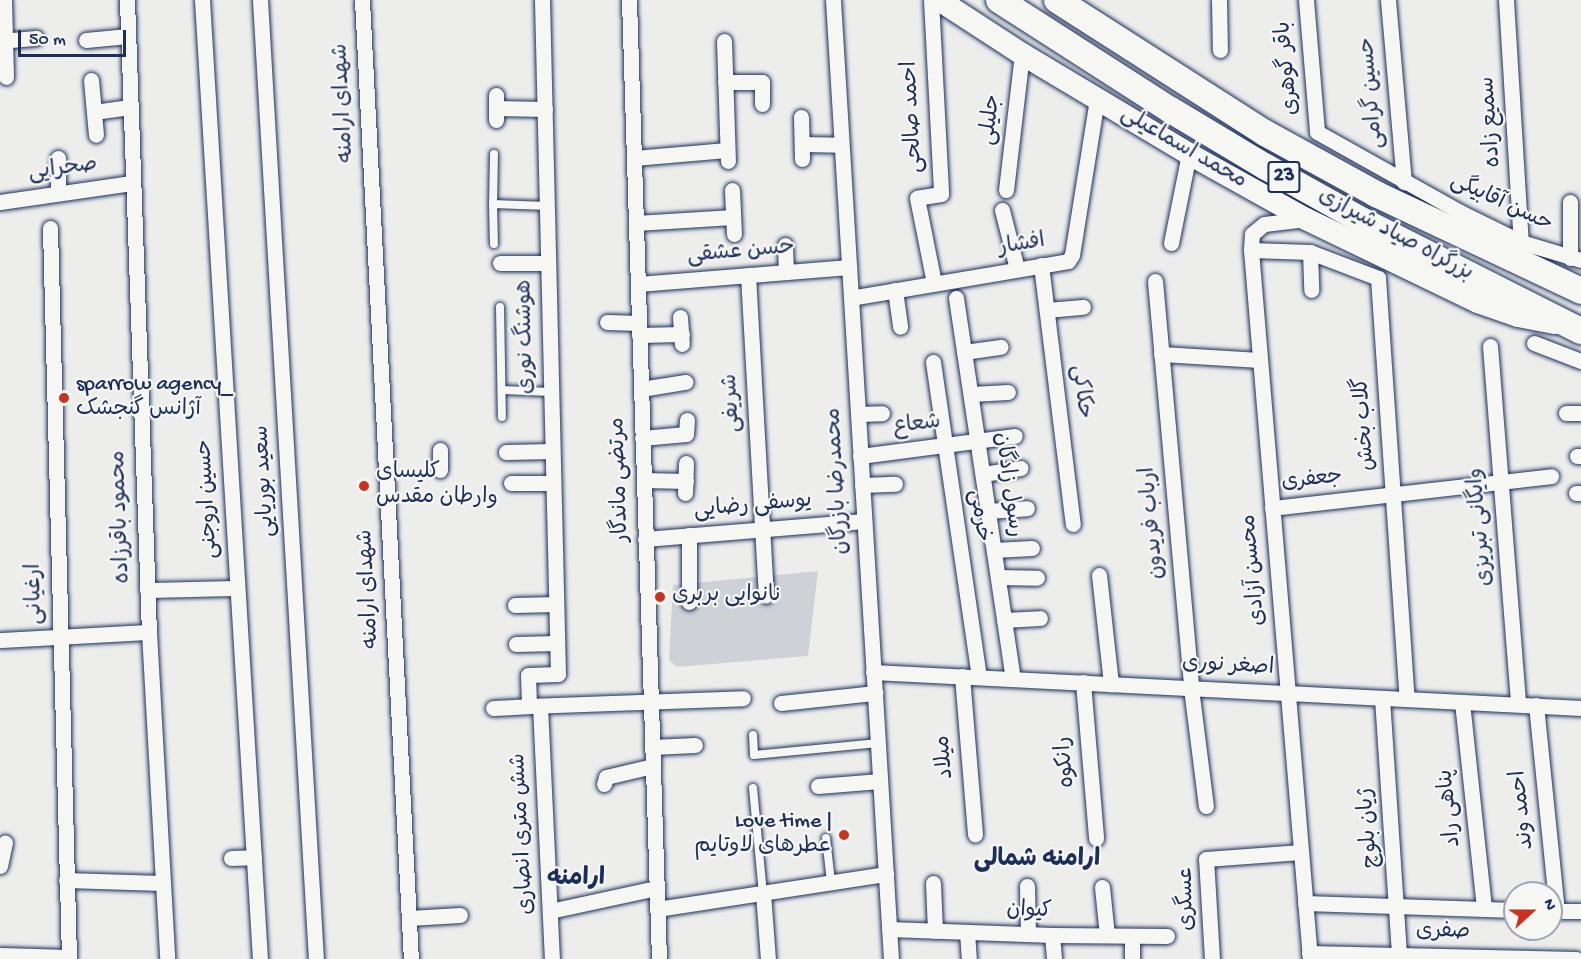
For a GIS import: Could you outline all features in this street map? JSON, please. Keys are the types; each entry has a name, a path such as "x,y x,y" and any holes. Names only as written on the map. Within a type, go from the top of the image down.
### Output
{"highway":[{"name":"بزرگراه صیاد شیرازی","path":"999,0 1169,109 1266,167 1363,221 1576,329"},
{"name":"بزرگراه صیاد شیرازی","path":"1057,0 1184,83 1285,144 1376,194 1581,291"}],"main road":[{"name":"محمد اسماعیلی","path":"939,0 1022,54 1189,154 1306,219 1478,302 1518,316 1576,329"}],"street":[{"path":"3,0 2,40 6,77"},
{"name":"محمود باقرزاده","path":"127,0 147,590 168,959"},
{"name":"حسین اروجنی","path":"202,0 260,959"},
{"name":"سعید بوریایی","path":"260,0 316,959"},
{"name":"شهدای ارامنه","path":"362,0 411,959"},
{"name":"هوشنگ نوری","path":"542,0 558,674"},
{"name":"مرتضی ماندگار","path":"629,0 658,959"},
{"name":"محمدرضا بازرگان","path":"832,0 891,959"},
{"name":"احمد صالحی","path":"931,0 941,194 917,198 934,283"},
{"path":"1219,0 1220,50"},
{"name":"باقر گوهری","path":"1306,0 1317,132"},
{"name":"حسین گرامی","path":"1388,0 1404,182"},
{"name":"سمیع زاده","path":"1506,0 1521,242"},
{"path":"86,40 128,36"},
{"path":"2,40 36,38"},
{"path":"633,158 727,156 724,41"},
{"name":"جلیلی","path":"1006,190 1022,54"},
{"path":"91,80 96,135"},
{"path":"725,82 762,82 762,104"},
{"name":"افشار","path":"856,297 1068,261 1072,255 1097,99"},
{"path":"94,112 130,107"},
{"path":"496,108 544,109"},
{"path":"801,117 802,152 841,145"},
{"name":"حسن آقابیگی","path":"1317,132 1404,182 1521,242 1576,259"},
{"path":"1171,243 1189,154"},
{"path":"58,158 58,194"},
{"name":"صحرایی","path":"0,202 132,183"},
{"path":"732,190 734,234"},
{"path":"1570,202 1576,259"},
{"path":"1002,210 1017,269"},
{"path":"636,223 733,217"},
{"name":"محسن آزادی","path":"1306,219 1264,224 1252,234 1251,250 1310,956"},
{"name":"ارغیانی","path":"50,228 69,958"},
{"path":"785,245 786,272"},
{"name":"گلاب بخش","path":"1251,250 1310,252 1378,278 1407,699"},
{"path":"1310,252 1311,290"},
{"path":"500,263 548,263"},
{"name":"حکاکی","path":"1041,265 1073,524"},
{"name":"حسن عشقی","path":"638,284 849,267"},
{"name":"شریفی","path":"747,275 766,595"},
{"name":"ارباب فریدون","path":"1155,281 1191,688 1206,806"},
{"path":"894,290 900,327"},
{"name":"رسول زادگان","path":"956,298 1013,679"},
{"path":"1047,310 1083,307"},
{"path":"607,322 682,339 680,317"},
{"path":"1534,343 1581,361"},
{"name":"وایگانی تبریزی","path":"1490,346 1518,704"},
{"path":"964,352 1001,347"},
{"path":"1161,354 1260,360"},
{"name":"خرمی","path":"933,362 979,677"},
{"path":"641,389 685,382"},
{"path":"971,394 1008,392"},
{"path":"858,414 882,413"},
{"path":"642,438 686,434 687,420"},
{"name":"شعاع","path":"860,456 1015,436"},
{"path":"440,450 441,470"},
{"path":"506,452 552,451"},
{"path":"644,480 685,487 686,463"},
{"path":"983,474 1021,468"},
{"name":"جعفری","path":"1272,508 1551,476"},
{"path":"511,483 553,483"},
{"path":"862,485 895,483"},
{"path":"988,511 1027,508"},
{"name":"یوسفی رضایی","path":"645,539 864,520"},
{"path":"689,535 689,602"},
{"path":"994,550 1032,548"},
{"path":"1099,575 1112,684"},
{"path":"998,577 1037,578"},
{"path":"147,590 237,588"},
{"path":"515,605 556,604"},
{"path":"1004,620 1040,618"},
{"path":"0,640 149,632"},
{"path":"516,644 557,643"},
{"name":"اصغر نوری","path":"873,672 1581,708"},
{"name":"شش متری انصاری","path":"552,959 535,706 528,675 558,674"},
{"name":"میلاد","path":"962,676 975,834"},
{"name":"رانکوه","path":"1083,682 1096,838"},
{"path":"781,703 875,693"},
{"path":"493,708 743,698"},
{"name":"ژیان بلوچ","path":"1382,698 1398,906 1399,955"},
{"name":"پناهی راد","path":"1462,702 1484,909"},
{"name":"احمد وند","path":"1536,705 1551,881"},
{"path":"652,747 696,746"},
{"path":"604,784 606,777 652,766"},
{"path":"818,786 880,781"},
{"path":"0,866 4,843"},
{"name":"عسگری","path":"1212,959 1206,859 1301,852"},
{"path":"231,858 254,857"},
{"path":"657,909 886,874"},
{"path":"66,880 162,883"},
{"path":"933,883 935,931"},
{"path":"1027,886 1028,934"},
{"path":"1102,887 1107,935"},
{"path":"550,911 656,888"},
{"path":"763,893 768,959"},
{"path":"1305,903 1503,910"},
{"path":"1563,911 1581,911"},
{"path":"409,918 460,915"},
{"name":"کیوان","path":"889,929 1052,935 1167,936"},
{"path":"967,932 969,959"},
{"path":"1052,935 1054,959"},
{"path":"1132,936 1132,959"},
{"path":"0,955 69,958"},
{"name":"صفری","path":"1310,956 1399,955 1576,959"}],"lane":[{"path":"494,154 494,244"},
{"path":"493,204 547,206"},
{"path":"500,307 502,417"},
{"path":"502,390 551,392"},
{"path":"753,735 754,755 878,743"},
{"path":"753,788 763,893"},
{"path":"826,838 831,882"}],"shaded area":[{"path":"818,571 808,656 677,667 669,660 673,585"}],"place":[{"name":"sparrow agency_ آژانس گنجشک","path":"64,398"},
{"name":"کلیسای وارطان مقدس","path":"364,486"},
{"name":"نانوایی بربری","path":"660,597"},
{"name":"Love time | عطرهای لاوتایم","path":"844,835"}],"district":[{"name":"ارامنه شمالی","path":"1037,861"},
{"name":"ارامنه","path":"576,880"}]}
